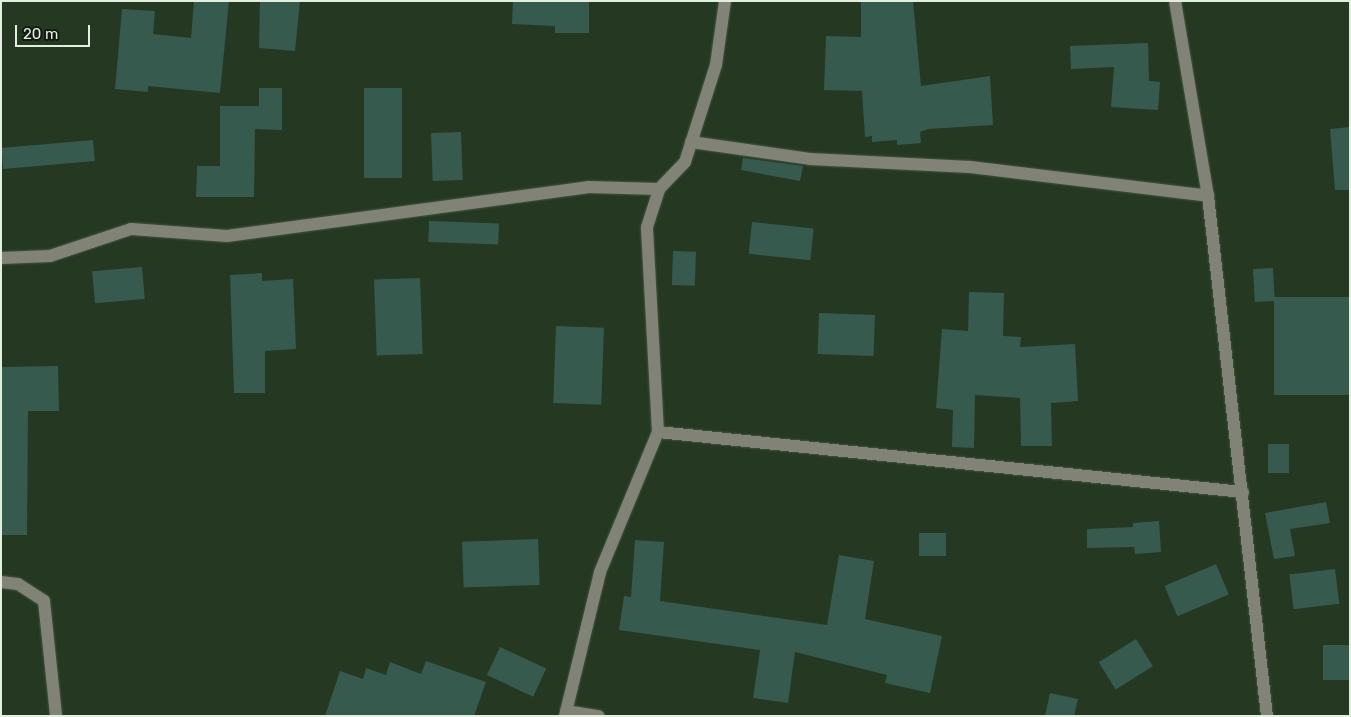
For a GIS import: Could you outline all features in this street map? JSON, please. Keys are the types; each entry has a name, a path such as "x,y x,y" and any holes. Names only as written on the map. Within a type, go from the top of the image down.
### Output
{"street":[{"path":"599,716 566,714 600,572 658,432 647,228 659,189 685,162 716,65 725,1"},
{"path":"1175,1 1208,196 1267,716"},
{"path":"691,142 810,159 970,167 1208,196"},
{"path":"1,258 50,256 131,229 227,236 588,188 659,189"},
{"path":"658,432 1243,492"},
{"path":"1,582 18,584 44,601 56,716"}],"building":[{"path":"194,1 229,1 220,93 148,86 148,92 115,89 122,9 155,11 153,34 191,38"},
{"path":"260,1 300,1 295,51 259,48"},
{"path":"513,1 589,1 589,33 555,33 555,26 512,24"},
{"path":"861,1 913,1 921,86 990,76 993,125 928,129 920,132 921,143 897,145 897,140 872,142 872,136 865,137 862,91 824,90 826,36 861,37"},
{"path":"1148,43 1149,81 1160,82 1158,110 1111,107 1114,67 1071,69 1070,46"},
{"path":"259,88 282,88 282,130 255,129 254,197 196,197 197,166 220,166 220,106 259,106"},
{"path":"364,88 402,88 402,178 364,178"},
{"path":"1350,127 1350,190 1335,190 1330,129"},
{"path":"461,132 463,180 433,181 431,133"},
{"path":"93,140 95,161 3,169 1,148"},
{"path":"743,158 803,166 800,181 741,170"},
{"path":"429,221 499,223 498,244 428,242"},
{"path":"752,222 814,228 810,260 749,254"},
{"path":"673,251 696,252 695,286 672,285"},
{"path":"142,267 145,299 95,303 92,271"},
{"path":"1273,268 1275,301 1255,302 1253,269"},
{"path":"262,273 262,281 293,279 296,349 265,351 265,393 234,393 230,275"},
{"path":"420,278 423,354 377,356 374,280"},
{"path":"969,292 1004,293 1003,336 1021,337 1020,347 1075,344 1078,401 1051,403 1052,446 1021,446 1020,398 975,395 974,448 952,447 953,410 936,408 942,329 968,331"},
{"path":"1274,297 1350,297 1350,395 1274,395"},
{"path":"819,313 875,315 874,356 818,354"},
{"path":"556,326 604,328 601,405 553,403"},
{"path":"58,366 59,411 28,411 27,535 1,535 1,367"},
{"path":"1268,444 1289,444 1289,473 1268,473"},
{"path":"1326,502 1330,523 1290,529 1295,556 1274,559 1265,513"},
{"path":"1159,521 1161,552 1135,554 1134,547 1087,548 1087,529 1133,527 1133,523"},
{"path":"919,533 946,533 946,556 919,556"},
{"path":"538,539 540,585 464,588 462,542"},
{"path":"635,540 664,542 660,601 827,625 839,555 874,561 865,619 942,636 930,693 885,683 887,675 795,652 788,703 753,698 760,650 619,630 624,596 631,597"},
{"path":"1216,564 1229,594 1177,616 1164,586"},
{"path":"1335,569 1339,604 1294,609 1289,575"},
{"path":"1136,639 1153,666 1116,689 1099,662"},
{"path":"1323,645 1350,645 1350,680 1323,680"},
{"path":"500,647 546,669 533,697 487,675"},
{"path":"426,661 486,682 474,716 325,716 340,671 363,679 366,668 386,675 390,662 421,674"},
{"path":"1050,693 1078,699 1074,716 1045,716"}]}
